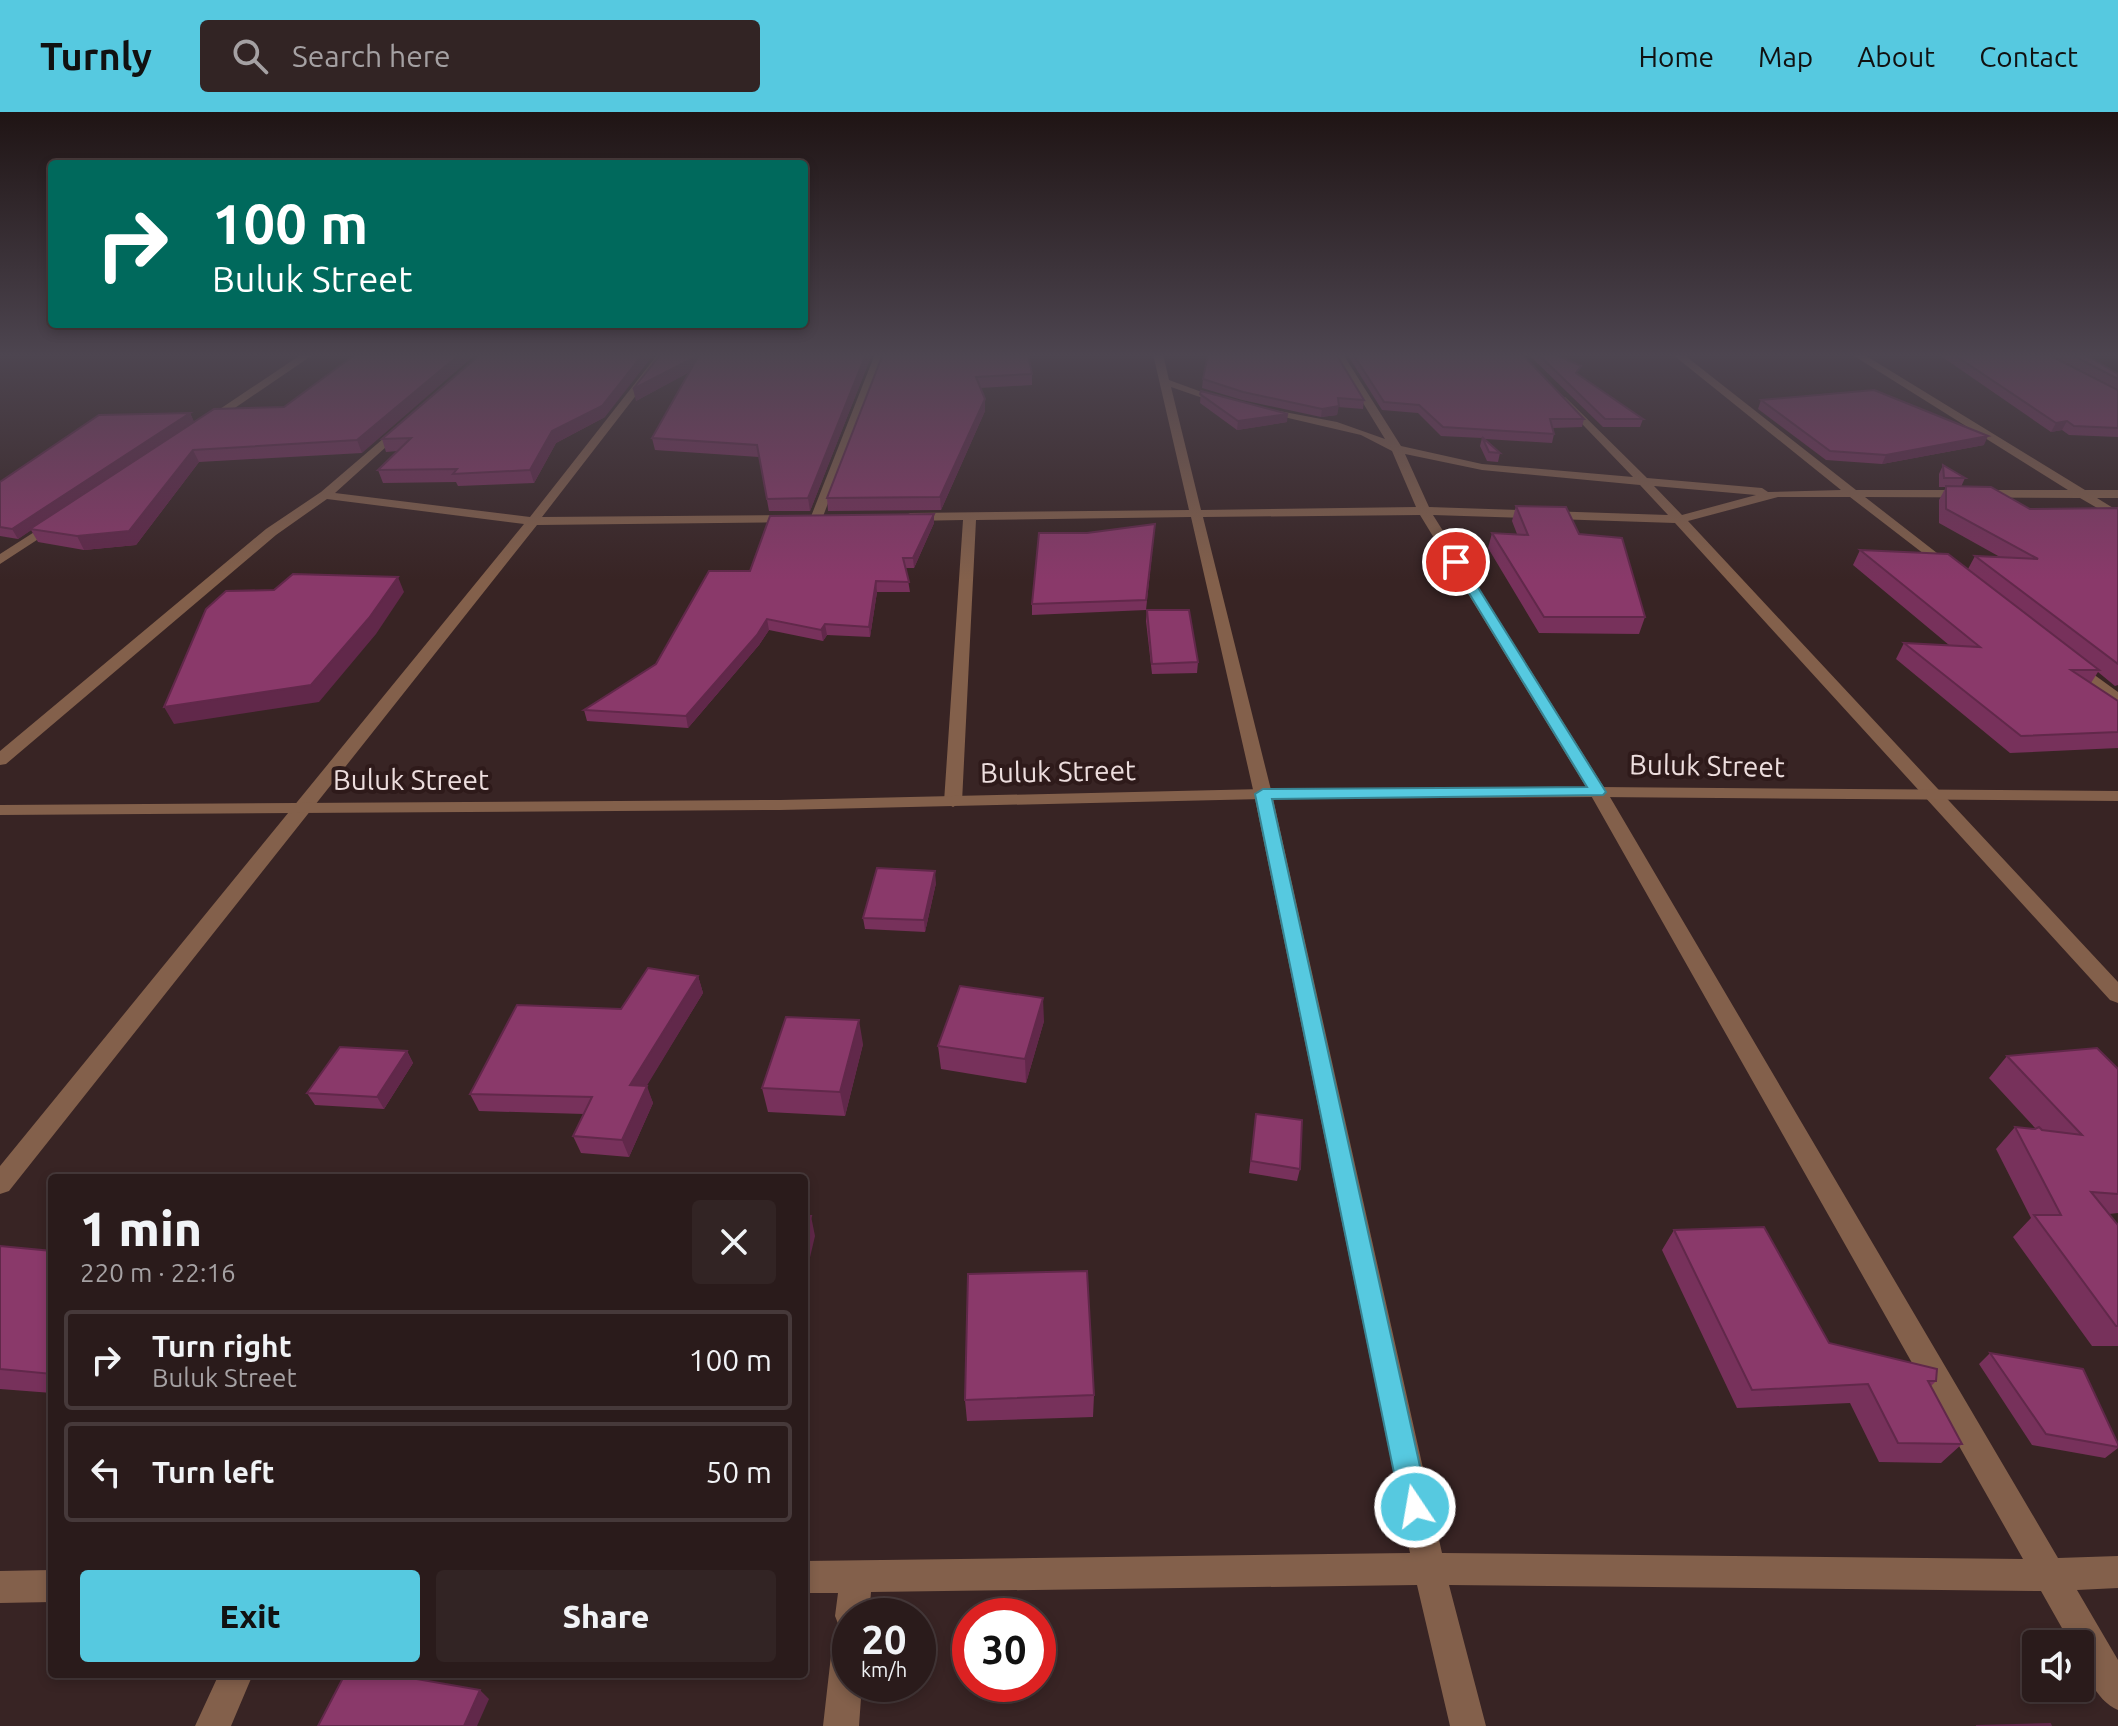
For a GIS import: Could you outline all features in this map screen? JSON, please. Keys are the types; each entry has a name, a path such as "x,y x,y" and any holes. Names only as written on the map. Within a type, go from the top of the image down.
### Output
{"street":[{"path":"0,760 271,532 325,495 401,429"},
{"path":"0,1184 604,429"},
{"path":"816,519 851,429"},
{"path":"1177,429 1263,794 1429,1569 1468,1726"},
{"path":"1347,429 1365,433 1397,449 1482,467 1646,483 1778,493 2118,494"},
{"path":"1385,429 1397,449 1424,511 1598,792 2118,1693"},
{"path":"1593,429 1682,519 1931,796 2118,995"},
{"path":"1772,429 1966,582"},
{"path":"1979,429 2118,516"},
{"path":"893,517 1424,511 1682,519 1778,493"},
{"path":"325,495 533,521 831,519"},
{"path":"953,802 970,515"},
{"path":"0,560 65,517"},
{"path":"2055,651 2118,700"},
{"name":"Buluk Street","path":"0,810 953,802 1263,794 1598,792 2118,796"},
{"path":"808,1577 1429,1569 2049,1575 2118,1572"},
{"path":"854,1598 856,1577"},
{"path":"0,1587 48,1586"},
{"path":"213,1726 234,1678"},
{"path":"841,1726 843,1702"}],"building":[{"path":"78,429 165,429 12,529 0,527 0,482"},
{"path":"183,429 370,429 357,440 193,450 129,531 77,536 30,529"},
{"path":"393,429 555,429 530,470 453,474 457,469 378,470 411,438 382,439"},
{"path":"657,429 836,429 808,498 767,499 757,445 652,438"},
{"path":"854,429 971,429 940,497 827,498"},
{"path":"1480,429 1553,429 1554,434"},
{"path":"1801,429 1971,429 1988,436 1886,455 1830,451"},
{"path":"1482,437 1500,453 1489,452"},
{"path":"1943,465 1965,478 1944,478"},
{"path":"1946,486 1991,487 2030,509 2118,508 2118,664 1975,556 2038,559 1946,509"},
{"path":"1516,506 1566,507 1579,534 1622,538 1645,617 1544,617 1492,533 1528,535"},
{"path":"934,514 913,558 903,558 909,582 876,581 869,627 825,624 821,630 767,619 757,635 686,716 584,710 656,664 709,571 750,571 770,516"},
{"path":"1155,524 1146,600 1032,604 1039,533 1087,533"},
{"path":"1860,550 1948,554 2099,670 2071,670 2118,701 2118,732 2021,736 1904,643 1980,647"},
{"path":"293,574 398,577 369,618 311,685 164,707 206,609 226,591 274,590"},
{"path":"1147,610 1189,610 1198,662 1152,664"},
{"path":"877,868 935,871 924,920 863,918"},
{"path":"648,968 698,976 630,1085 647,1086 622,1140 573,1136 592,1097 470,1094 517,1005 621,1009"},
{"path":"960,986 1043,998 1025,1059 938,1046"},
{"path":"786,1017 859,1020 840,1092 762,1088"},
{"path":"340,1047 407,1051 377,1097 307,1093"},
{"path":"2097,1048 2118,1069 2118,1194 2091,1192 2118,1225 2118,1326 2034,1215 2061,1215 2015,1127 2039,1127 2042,1130 2082,1135 2007,1056"},
{"path":"1256,1114 1302,1120 1300,1169 1251,1161"},
{"path":"1764,1227 1829,1343 1937,1369 1936,1381 1928,1381 1962,1444 1898,1443 1868,1384 1752,1390 1674,1230"},
{"path":"0,1246 48,1251 48,1374 0,1369"},
{"path":"1087,1271 1094,1395 965,1400 968,1274"},
{"path":"1990,1353 2083,1369 2118,1447 2046,1434"},
{"path":"343,1678 411,1678 480,1690 464,1726 318,1726"},
{"path":"2050,1724 2051,1726 1976,1726"}],"route":[{"path":"1415,1507 1263,794 1598,792 1456,562"}]}
